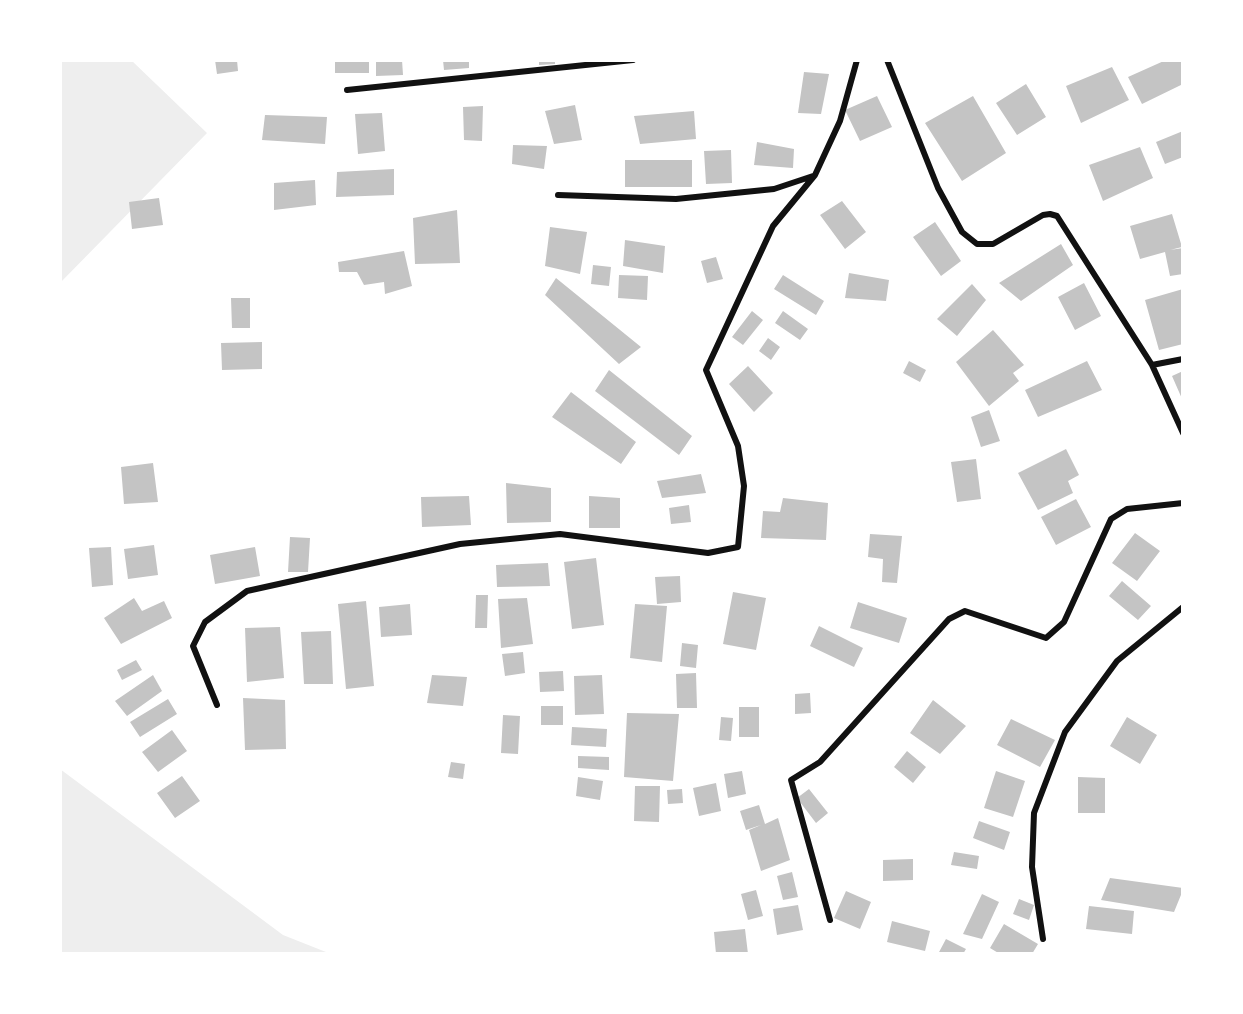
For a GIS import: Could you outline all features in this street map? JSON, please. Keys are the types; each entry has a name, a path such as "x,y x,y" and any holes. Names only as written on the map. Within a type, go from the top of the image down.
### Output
{"street":[{"path":"347,90 633,60"},
{"path":"217,705 193,646 205,622 247,591 460,543 560,534 708,553 738,547 744,486 738,446 706,370 773,225 814,175 840,121 857,60"},
{"path":"887,60 938,188 962,232 977,244 993,244 1043,216 1050,214 1057,216 1152,365 1183,432"},
{"path":"558,195 676,198 774,189 814,175"},
{"path":"1152,365 1183,359"},
{"path":"830,920 791,780 820,762 949,620 965,611 1046,638 1064,622 1112,519 1127,509 1183,503"},
{"path":"1043,939 1032,867 1034,813 1065,732 1117,661 1183,607"}],"shaded area":[{"path":"60,60 131,60 207,133 60,283"},
{"path":"60,769 283,935 331,954 60,954"}],"building":[{"path":"215,60 237,60 238,71 217,74"},
{"path":"335,60 369,60 369,73 335,73"},
{"path":"376,60 402,60 403,75 376,76"},
{"path":"443,60 469,60 469,68 444,70"},
{"path":"539,60 555,60 555,64 539,65"},
{"path":"1166,60 1183,60 1183,84 1142,104 1128,77"},
{"path":"1112,67 1129,100 1081,123 1066,86"},
{"path":"804,72 829,74 821,114 798,113"},
{"path":"1026,84 1046,117 1017,135 996,103"},
{"path":"877,96 892,127 860,141 845,110"},
{"path":"973,96 1006,153 962,181 925,123"},
{"path":"575,105 582,140 554,144 545,111"},
{"path":"483,106 482,141 464,140 463,107"},
{"path":"694,111 696,139 640,144 634,116"},
{"path":"382,113 385,151 358,154 355,114"},
{"path":"265,115 327,117 325,144 262,140"},
{"path":"1183,131 1183,157 1165,164 1156,142"},
{"path":"757,142 794,149 793,168 754,165"},
{"path":"513,145 547,146 544,169 512,164"},
{"path":"1140,147 1153,178 1103,201 1089,165"},
{"path":"731,150 732,183 706,184 704,151"},
{"path":"625,160 692,160 692,187 625,187"},
{"path":"394,169 394,195 336,197 337,172"},
{"path":"315,180 316,205 274,210 274,183"},
{"path":"159,198 163,225 132,229 129,202"},
{"path":"842,201 866,232 845,249 820,215"},
{"path":"457,210 460,263 415,264 413,218"},
{"path":"1172,214 1182,247 1170,250 1183,248 1183,274 1170,276 1165,252 1140,259 1130,226"},
{"path":"935,222 961,261 941,276 913,237"},
{"path":"550,227 587,232 580,274 545,266"},
{"path":"625,240 665,246 663,273 623,266"},
{"path":"1061,244 1073,265 1021,301 999,283"},
{"path":"404,251 412,286 385,294 384,282 364,285 357,272 339,272 338,262"},
{"path":"716,257 723,279 707,283 701,261"},
{"path":"593,265 611,267 609,286 591,284"},
{"path":"849,273 889,280 886,301 845,298"},
{"path":"619,275 648,276 647,300 618,298"},
{"path":"783,275 824,301 816,315 774,289"},
{"path":"556,278 641,347 619,364 545,295"},
{"path":"1084,283 1101,316 1075,330 1058,297"},
{"path":"972,284 986,300 957,336 937,319"},
{"path":"1183,289 1183,344 1159,350 1145,300"},
{"path":"231,298 250,298 250,328 232,328"},
{"path":"752,311 763,320 743,345 732,337"},
{"path":"783,311 808,329 800,340 775,323"},
{"path":"993,330 1024,365 1013,373 1019,381 989,406 956,362"},
{"path":"768,338 780,347 771,360 759,351"},
{"path":"262,342 262,369 222,370 221,343"},
{"path":"909,361 926,370 920,382 903,373"},
{"path":"1087,361 1102,390 1038,417 1025,390"},
{"path":"748,366 773,393 754,412 729,384"},
{"path":"609,370 692,436 679,455 595,391"},
{"path":"1183,371 1183,401 1172,376"},
{"path":"571,392 636,442 621,464 552,417"},
{"path":"989,410 1000,441 981,447 971,417"},
{"path":"1066,449 1079,475 1068,481 1073,493 1038,510 1018,473"},
{"path":"976,459 981,499 957,502 951,462"},
{"path":"153,463 158,502 124,504 121,467"},
{"path":"701,474 706,493 662,498 657,481"},
{"path":"506,483 551,488 551,522 507,523"},
{"path":"469,496 471,525 422,527 421,497"},
{"path":"589,496 620,498 620,528 589,528"},
{"path":"783,498 828,503 826,540 761,538 763,511 780,512"},
{"path":"1076,499 1091,527 1056,545 1041,517"},
{"path":"689,505 691,522 671,524 669,508"},
{"path":"1135,533 1160,551 1137,581 1112,563"},
{"path":"870,534 902,536 897,583 882,582 883,559 868,557"},
{"path":"290,537 310,538 308,572 288,572"},
{"path":"154,545 158,575 128,579 124,549"},
{"path":"111,547 113,585 92,587 89,548"},
{"path":"255,547 260,576 215,584 210,555"},
{"path":"596,558 604,625 572,629 564,562"},
{"path":"548,563 550,586 497,587 496,565"},
{"path":"680,576 681,602 657,604 655,577"},
{"path":"1122,581 1151,606 1138,620 1109,596"},
{"path":"733,592 766,598 756,650 723,644"},
{"path":"476,595 488,595 487,628 475,628"},
{"path":"134,598 142,611 164,601 172,618 121,644 104,618"},
{"path":"527,598 533,644 501,648 498,599"},
{"path":"366,601 374,686 346,689 338,604"},
{"path":"858,602 907,618 899,643 850,628"},
{"path":"410,604 412,635 381,637 379,607"},
{"path":"635,604 667,606 662,662 630,658"},
{"path":"819,626 863,648 854,667 810,646"},
{"path":"280,627 284,678 247,682 245,628"},
{"path":"331,631 333,684 304,684 301,632"},
{"path":"682,643 698,645 696,668 680,666"},
{"path":"523,652 525,673 505,676 502,654"},
{"path":"136,660 142,670 122,680 117,670"},
{"path":"563,671 564,691 540,692 539,672"},
{"path":"696,673 697,708 677,708 676,674"},
{"path":"153,675 162,691 127,716 115,701"},
{"path":"432,675 467,677 463,706 427,703"},
{"path":"602,675 604,714 575,715 574,676"},
{"path":"810,693 811,713 795,714 795,694"},
{"path":"243,698 285,700 286,749 245,750"},
{"path":"168,699 177,714 140,737 130,722"},
{"path":"933,700 966,726 940,754 910,733"},
{"path":"541,706 563,706 563,725 541,725"},
{"path":"739,707 759,707 759,737 739,737"},
{"path":"627,713 679,714 673,781 624,777"},
{"path":"503,715 520,716 518,754 501,753"},
{"path":"721,717 733,718 731,741 719,740"},
{"path":"1127,717 1157,735 1140,764 1110,746"},
{"path":"1011,719 1055,740 1040,767 997,745"},
{"path":"572,727 607,729 606,747 571,745"},
{"path":"172,730 187,751 158,772 142,752"},
{"path":"907,751 926,767 913,783 894,767"},
{"path":"578,756 609,757 609,770 578,768"},
{"path":"451,762 465,764 463,779 448,777"},
{"path":"742,771 746,794 728,798 724,774"},
{"path":"996,771 1025,781 1013,817 984,808"},
{"path":"182,776 200,801 175,818 157,793"},
{"path":"578,777 603,781 600,800 576,796"},
{"path":"1078,777 1105,778 1105,813 1078,813"},
{"path":"716,783 721,811 699,816 693,788"},
{"path":"635,786 660,786 659,822 634,821"},
{"path":"682,789 683,803 668,804 667,790"},
{"path":"809,789 828,813 816,823 797,798"},
{"path":"759,805 765,824 778,818 790,860 761,871 749,830 761,825 746,830 740,811"},
{"path":"979,821 1010,832 1004,850 973,838"},
{"path":"954,852 979,856 977,869 951,865"},
{"path":"913,859 913,880 883,881 883,860"},
{"path":"792,872 798,897 783,900 777,876"},
{"path":"1110,878 1183,888 1183,890 1174,912 1101,900"},
{"path":"756,890 763,916 748,920 741,894"},
{"path":"846,891 871,902 860,929 834,918"},
{"path":"982,894 999,902 982,939 963,934"},
{"path":"1019,899 1034,905 1029,920 1013,914"},
{"path":"798,905 803,930 777,935 773,909"},
{"path":"1089,906 1134,911 1132,934 1086,929"},
{"path":"892,921 930,931 925,951 887,942"},
{"path":"1004,924 1038,944 1032,954 1000,954 990,948"},
{"path":"745,929 748,954 716,954 714,932"},
{"path":"946,939 966,949 963,954 938,954"}]}
